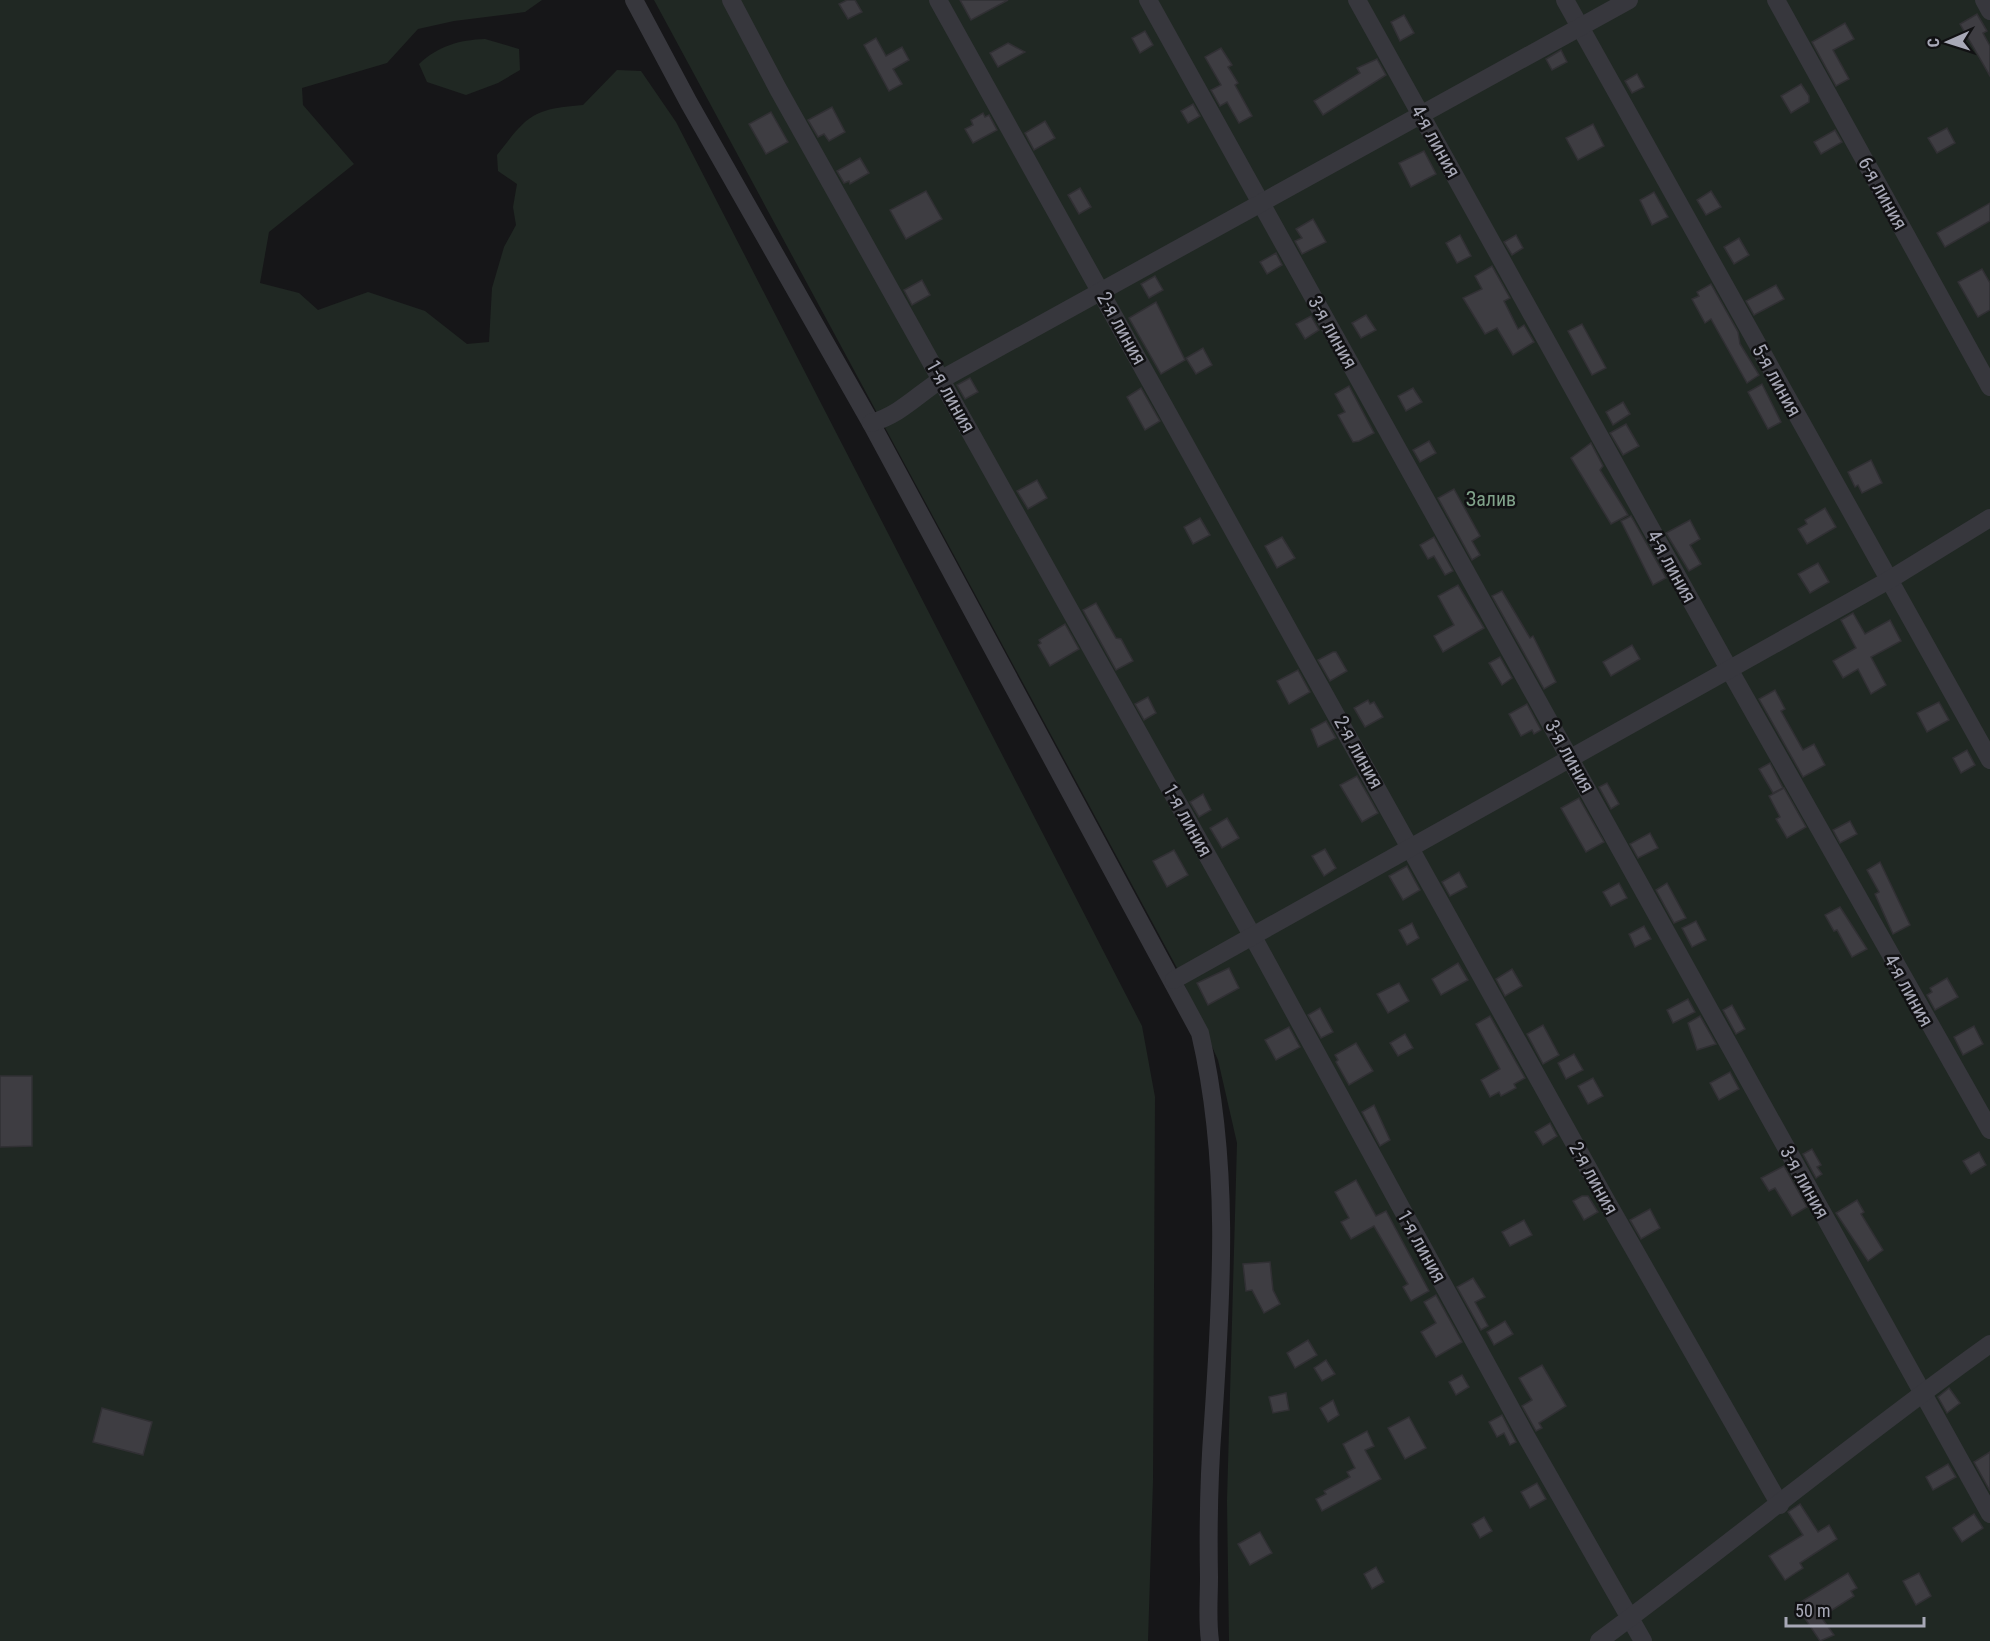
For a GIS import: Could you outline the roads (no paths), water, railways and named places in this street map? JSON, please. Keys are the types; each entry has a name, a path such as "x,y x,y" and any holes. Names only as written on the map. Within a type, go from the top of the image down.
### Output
{"street":[{"path":"634,0 689,103 871,423 1174,980 1200,1033 1209,1071 1218,1139 1222,1213 1222,1290 1208,1498 1210,1641"},
{"name":"1-я линия","path":"731,0 778,89 1253,937 1526,1436 1643,1641"},
{"name":"2-я линия","path":"938,0 1411,846 1612,1212 1780,1505"},
{"name":"3-я линия","path":"1148,0 1990,1514"},
{"name":"4-я линия","path":"1357,0 1729,669 1990,1130"},
{"name":"5-я линия","path":"1565,0 1990,760"},
{"path":"871,423 901,411 921,392 942,379 1100,290 1629,0"},
{"name":"6-я линия","path":"1776,0 1990,387"},
{"path":"1984,0 1990,11"},
{"path":"1174,980 1889,580 1990,518"},
{"path":"1599,1641 1990,1344"}],"park label":[{"name":"Залив","path":"1491,499"}]}
